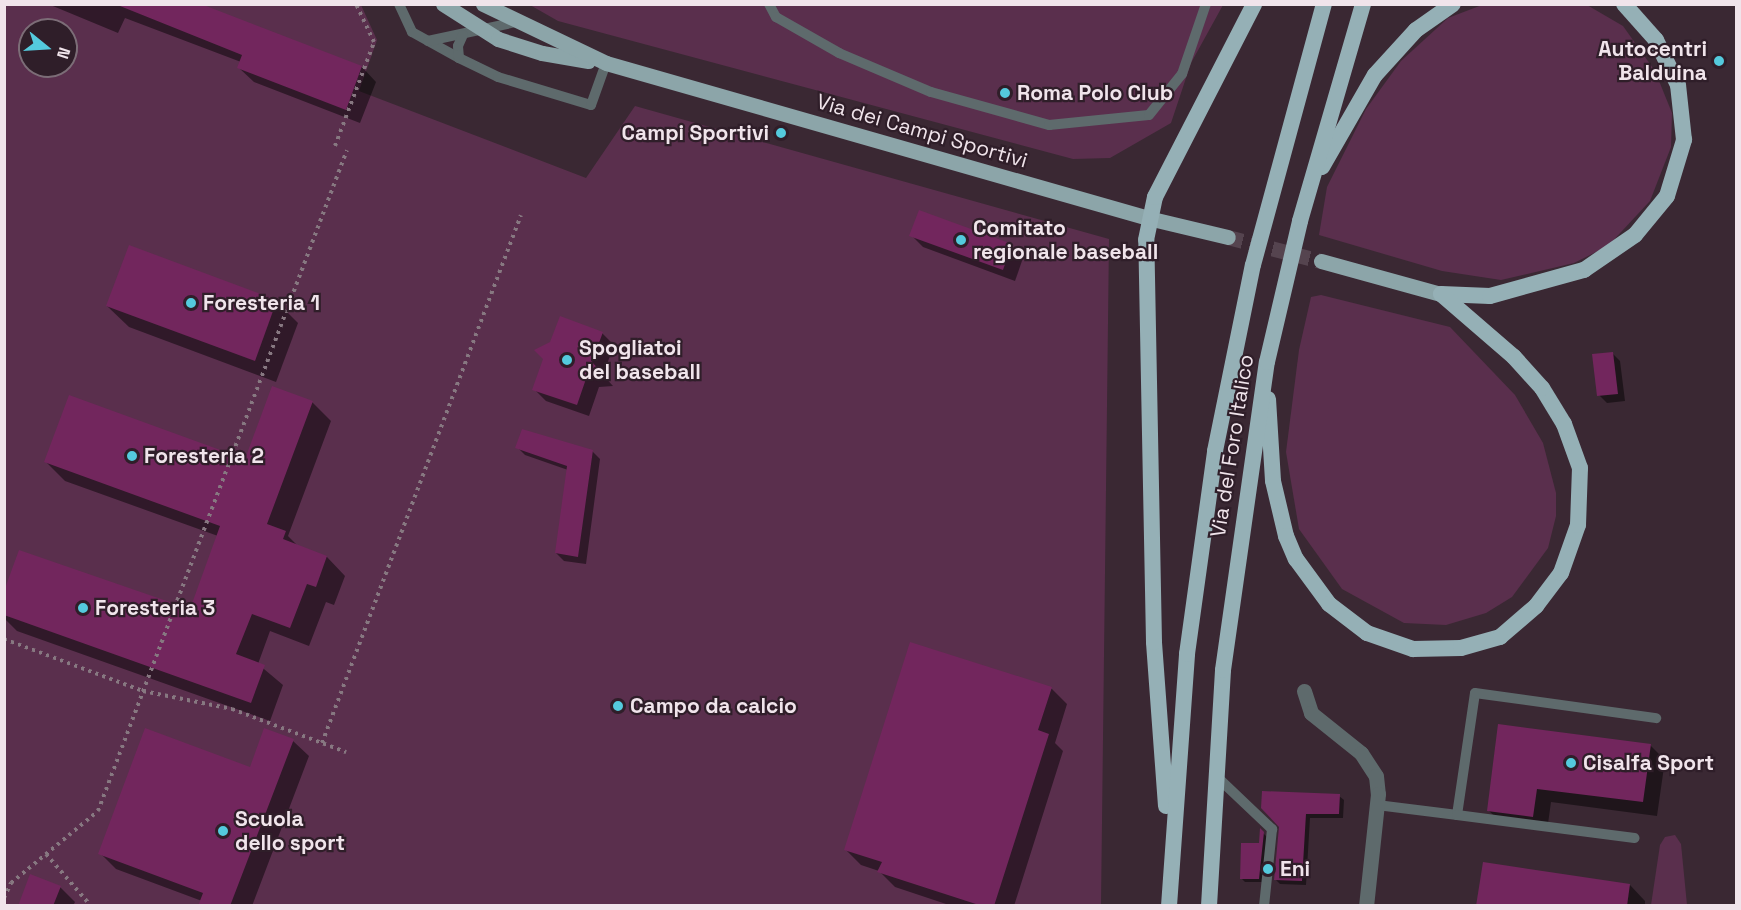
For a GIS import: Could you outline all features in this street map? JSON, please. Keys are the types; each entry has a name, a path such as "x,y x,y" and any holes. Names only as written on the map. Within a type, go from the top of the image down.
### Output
{"highway":[{"path":"1170,865 1154,642 1145,258 1148,218 1166,173 1254,4"},
{"name":"Via del Foro Italico","path":"1168,906 1187,654 1215,451 1253,265 1324,4"},
{"name":"Via del Foro Italico","path":"1209,906 1215,775 1240,535 1267,362 1300,221 1363,4"},
{"path":"1300,221 1336,140 1375,75 1416,30 1453,4"},
{"path":"1441,294 1490,296 1584,270 1635,234 1667,196 1684,140 1678,85 1656,40 1624,4"},
{"path":"1267,362 1276,503 1286,537 1310,580 1348,621 1387,642 1431,651 1481,644 1519,623 1561,573 1578,525 1580,468 1564,424 1542,388 1514,357 1441,294"}],"main road":[{"name":"Via dei Campi Sportivi","path":"443,4 479,30 525,49 606,63 1148,218 1228,237"},
{"name":"Via dei Campi Sportivi","path":"483,4 516,22 606,63"},
{"path":"1321,261 1441,294"}],"street":[{"path":"1304,691 1311,713 1373,767 1377,805 1366,906"}],"lane":[{"path":"399,4 412,32 459,58 498,77 591,105 606,63"},
{"path":"769,4 776,17 839,53 931,92 1049,125 1149,116 1182,74 1206,4"},
{"path":"428,41 516,22"},
{"path":"459,58 458,46 463,35"},
{"path":"1457,815 1475,693 1656,718"},
{"path":"1215,775 1272,829 1264,906"},
{"path":"1377,805 1635,838"}],"path":[{"path":"335,146 374,42 356,4"},
{"path":"4,898 11,883 98,811 347,150"},
{"path":"322,743 521,215"},
{"path":"4,639 143,691 232,709 345,752"},
{"path":"46,854 90,906"}],"shaded area":[{"path":"5,5 361,5 377,40 359,91 586,178 635,106 1109,239 1101,905 5,906"},
{"name":"Roma Polo Club","path":"530,5 1223,5 1191,63 1171,123 1110,158 1073,159 558,21"},
{"path":"1482,5 1587,5 1623,26 1655,71 1672,113 1671,147 1650,201 1608,246 1574,263 1501,280 1442,271 1319,235 1327,187 1366,109 1401,61 1448,18"},
{"path":"1321,295 1450,327 1515,395 1543,443 1556,493 1556,516 1548,548 1512,597 1486,613 1446,625 1404,623 1342,589 1299,529 1286,452 1299,350 1311,297"},
{"path":"1675,835 1681,844 1687,905 1651,905 1660,845 1665,837"}],"building":[{"path":"115,4 201,4 362,66 346,110 237,68 242,55"},
{"name":"Comitato regionale baseball","path":"919,210 1012,244 1003,270 909,236"},
{"name":"Foresteria 1","path":"129,245 277,300 255,361 106,306"},
{"name":"Spogliatoi del baseball","path":"560,316 603,332 592,362 604,375 587,376 577,405 532,390 543,359 534,350 550,342"},
{"path":"1613,352 1618,394 1597,396 1592,354"},
{"path":"272,386 313,401 267,524 286,531 283,539 327,556 316,587 307,584 290,628 252,614 236,654 265,665 251,703 4,615 4,591 19,550 190,609 220,526 44,462 69,395 245,459"},
{"path":"522,429 593,450 578,557 555,553 567,466 515,448"},
{"path":"910,642 1052,687 1038,730 1049,734 994,906 982,906 877,872 882,862 844,850"},
{"name":"Cisalfa Sport","path":"1498,724 1651,744 1643,802 1537,789 1533,817 1487,811"},
{"path":"145,728 250,767 264,728 294,739 230,906 198,906 203,893 98,854"},
{"path":"1262,791 1340,794 1339,814 1306,814 1302,881 1274,880 1279,827 1261,808"},
{"path":"1260,828 1264,832 1259,879 1240,879 1241,843 1259,843"},
{"path":"1483,862 1630,884 1627,906 1476,906"},
{"path":"30,874 61,886 53,906 18,906"}],"tunnel":[{"path":"1228,237 1321,261"}],"place":[{"name":"Autocentri Balduina","path":"1719,61"},
{"name":"Roma Polo Club","path":"1005,93"},
{"name":"Campi Sportivi","path":"781,133"},
{"name":"Comitato regionale baseball","path":"961,240"},
{"name":"Foresteria 1","path":"191,303"},
{"name":"Spogliatoi del baseball","path":"567,360"},
{"name":"Foresteria 2","path":"132,456"},
{"name":"Foresteria 3","path":"83,608"},
{"name":"Campo da calcio","path":"618,706"},
{"name":"Cisalfa Sport","path":"1571,763"},
{"name":"Scuola dello sport","path":"223,831"},
{"name":"Eni","path":"1268,869"}]}
